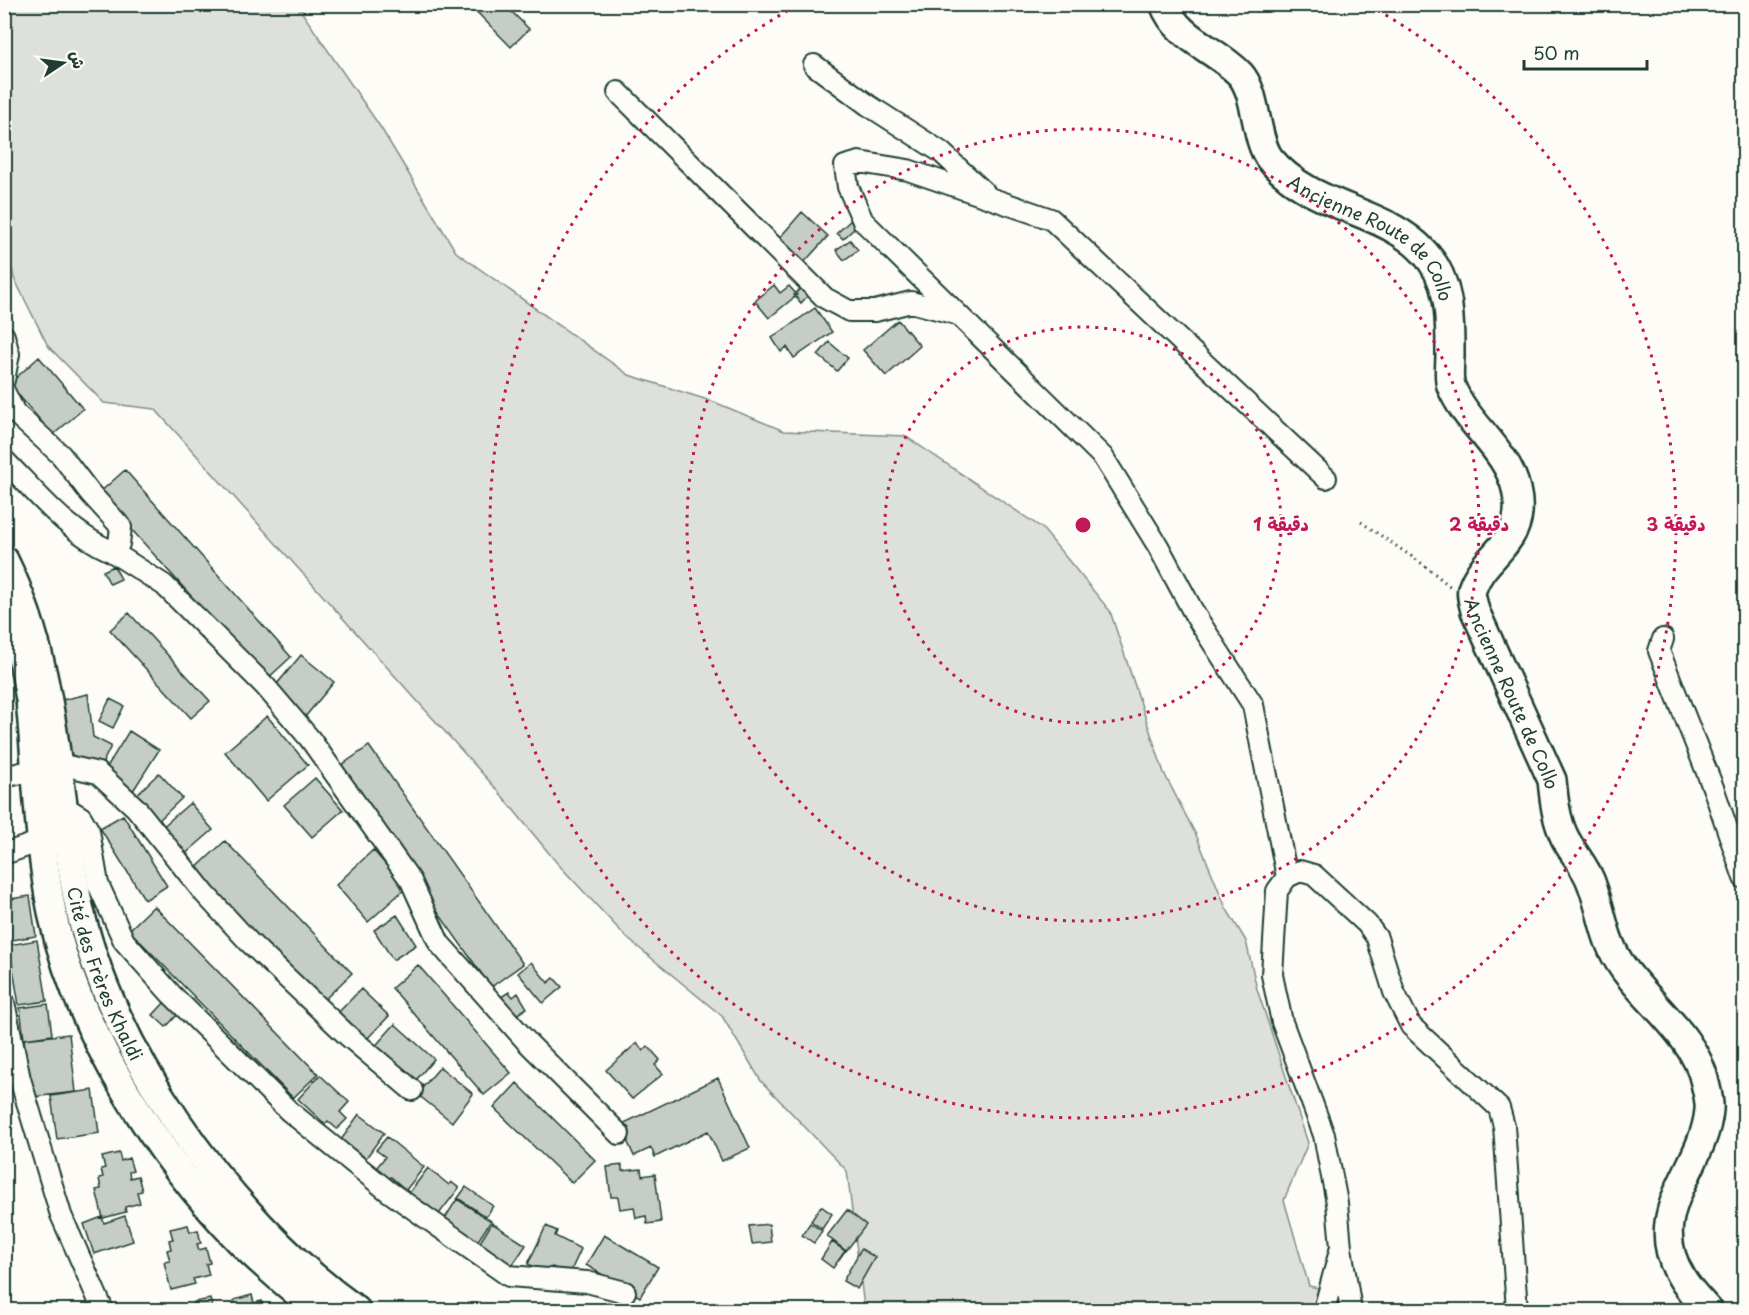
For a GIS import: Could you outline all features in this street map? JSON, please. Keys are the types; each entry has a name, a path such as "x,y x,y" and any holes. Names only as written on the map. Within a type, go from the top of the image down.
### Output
{"main road":[{"name":"Ancienne Route de Collo","path":"1164,4 1168,16 1191,39 1241,75 1268,156 1286,176 1312,194 1391,228 1425,252 1440,280 1450,306 1450,385 1467,413 1503,460 1516,489 1518,515 1509,540 1480,574 1471,590 1474,606 1552,780 1555,808 1564,837 1592,883 1606,939 1624,969 1692,1048 1705,1081 1709,1110 1702,1137 1675,1195 1669,1223 1672,1255 1682,1278 1708,1311"},
{"name":"Cité des Frères Khaldi","path":"4,560 32,625 43,663 48,766 56,842 51,905 69,974 103,1051 174,1164 240,1241 318,1311"},
{"name":"Cité des Frères Khaldi","path":"4,605 24,664 48,766"},
{"name":"Cité des Frères Khaldi","path":"56,842 98,974 126,1033 152,1080 201,1154 240,1204 302,1267 356,1311"}],"street":[{"path":"814,65 868,105 941,152 992,199"},
{"path":"618,92 825,298 849,311 875,311 911,303 958,315"},
{"path":"1287,877 1253,705 1195,615 1158,546 1103,456 863,221 848,187 845,166 859,162 908,170 1051,219 1326,478"},
{"path":"4,336 9,354 4,380"},
{"path":"4,391 15,413 61,455 90,493 121,526 119,544 111,551"},
{"path":"4,460 58,517 88,541 111,551 164,585 265,686 310,739 411,881 439,943 528,1043 619,1134"},
{"path":"1663,639 1659,651 1714,790 1744,878"},
{"path":"4,777 48,766 98,773 136,808 205,894 249,942 347,1035 412,1090"},
{"path":"52,806 81,817 89,831 98,884 124,941 171,994 289,1111 388,1191 509,1276 587,1282 625,1292"},
{"path":"4,854 56,842"},
{"path":"1351,1311 1324,1135 1282,1022 1272,975 1277,891 1287,877 1300,871 1314,875 1367,924 1377,938 1394,992 1411,1026 1499,1108 1504,1126 1517,1311"},
{"path":"4,1002 20,1079 62,1215 103,1311"},
{"path":"1324,1311 1341,1247"}],"path":[{"path":"1361,522 1424,566 1474,606"}],"shaded area":[{"path":"4,5 299,5 381,128 456,252 629,375 714,402 784,431 905,436 1042,528 1110,611 1164,773 1197,837 1226,908 1246,941 1257,989 1308,1143 1284,1200 1309,1286 1338,1292 1342,1310 862,1310 864,1307 847,1171 761,1081 722,1016 627,938 557,863 499,792 155,409 104,403 48,346 14,278 5,237"}],"building":[{"path":"469,4 504,4 529,29 511,47"},
{"path":"802,212 828,236 800,267 775,243"},
{"path":"851,220 857,226 843,239 837,233"},
{"path":"850,240 858,250 844,260 836,250"},
{"path":"774,285 780,293 789,286 797,295 769,318 755,301"},
{"path":"804,285 811,292 801,303 794,295"},
{"path":"815,308 832,332 794,358 787,347 781,352 772,338"},
{"path":"898,320 920,346 886,376 863,350"},
{"path":"829,342 848,358 837,371 818,355"},
{"path":"39,357 83,409 53,435 9,384"},
{"path":"125,470 291,657 266,680 99,493"},
{"path":"114,566 121,579 110,584 103,571"},
{"path":"129,613 210,701 191,718 110,630"},
{"path":"301,655 334,682 305,717 272,690"},
{"path":"88,694 93,737 111,746 100,768 70,754 62,700"},
{"path":"110,699 124,706 113,728 99,721"},
{"path":"267,716 308,765 266,801 225,752"},
{"path":"129,731 159,750 131,794 102,775"},
{"path":"369,746 523,964 491,987 336,769"},
{"path":"159,773 182,798 155,824 132,799"},
{"path":"315,778 343,810 312,837 284,805"},
{"path":"190,803 213,830 183,856 160,829"},
{"path":"123,815 167,886 145,900 100,828"},
{"path":"225,841 352,973 320,1004 193,871"},
{"path":"373,850 406,888 368,922 336,885"},
{"path":"30,896 36,936 6,941 4,900"},
{"path":"154,906 318,1074 293,1098 129,930"},
{"path":"397,915 416,945 393,960 374,930"},
{"path":"37,940 47,1001 19,1005 9,945"},
{"path":"531,962 548,983 554,978 562,987 543,1003 518,973"},
{"path":"418,965 511,1073 484,1095 392,988"},
{"path":"361,989 389,1016 363,1043 335,1016"},
{"path":"509,992 513,997 518,993 527,1008 502,1024 490,1004"},
{"path":"165,1002 178,1014 166,1027 153,1015"},
{"path":"48,1004 52,1035 24,1039 20,1008"},
{"path":"395,1024 434,1059 411,1086 371,1051"},
{"path":"69,1034 76,1092 32,1097 24,1039"},
{"path":"637,1043 643,1051 648,1046 660,1060 655,1065 663,1074 632,1099 606,1070"},
{"path":"440,1067 473,1094 452,1122 417,1094"},
{"path":"320,1075 349,1102 340,1112 347,1119 337,1129 328,1121 325,1124 298,1099"},
{"path":"718,1078 750,1148 722,1161 708,1131 655,1157 651,1148 634,1156 620,1125"},
{"path":"517,1083 595,1160 572,1183 494,1108"},
{"path":"93,1090 99,1133 57,1139 51,1096"},
{"path":"359,1114 384,1133 366,1158 341,1140"},
{"path":"387,1137 424,1167 406,1190 391,1177 386,1182 373,1172 385,1157 376,1150"},
{"path":"119,1153 121,1161 129,1158 133,1171 129,1172 130,1178 138,1176 142,1191 137,1192 140,1203 125,1207 126,1212 103,1218 96,1190 101,1189 99,1178 103,1177 101,1169 105,1168 102,1157"},
{"path":"622,1165 622,1171 641,1169 642,1176 655,1174 661,1222 647,1224 646,1216 636,1218 634,1207 620,1209 618,1197 611,1197 607,1167"},
{"path":"428,1168 449,1185 451,1182 459,1188 439,1214 423,1202 418,1207 406,1197"},
{"path":"466,1187 493,1206 486,1217 458,1198"},
{"path":"457,1199 491,1221 475,1245 442,1223"},
{"path":"821,1206 832,1214 822,1229 811,1221"},
{"path":"847,1210 866,1225 846,1251 827,1236"},
{"path":"125,1216 133,1241 94,1254 84,1224 102,1217 104,1223"},
{"path":"492,1223 526,1245 510,1269 477,1247"},
{"path":"810,1223 822,1231 814,1243 802,1235"},
{"path":"769,1224 771,1242 752,1244 749,1226"},
{"path":"188,1225 190,1232 198,1230 201,1243 197,1244 199,1250 206,1248 210,1263 206,1264 209,1275 193,1279 195,1284 171,1290 164,1262 170,1261 167,1250 171,1249 169,1240 173,1239 170,1229"},
{"path":"546,1226 557,1231 555,1236 581,1249 569,1275 552,1267 546,1272 528,1264"},
{"path":"604,1235 658,1267 640,1297 586,1265"},
{"path":"832,1242 845,1251 833,1268 821,1259"},
{"path":"861,1249 875,1257 857,1289 843,1281"},
{"path":"252,1295 254,1303 262,1301 264,1310 235,1310 234,1300"},
{"path":"210,1299 213,1310 196,1310 194,1302"}]}
